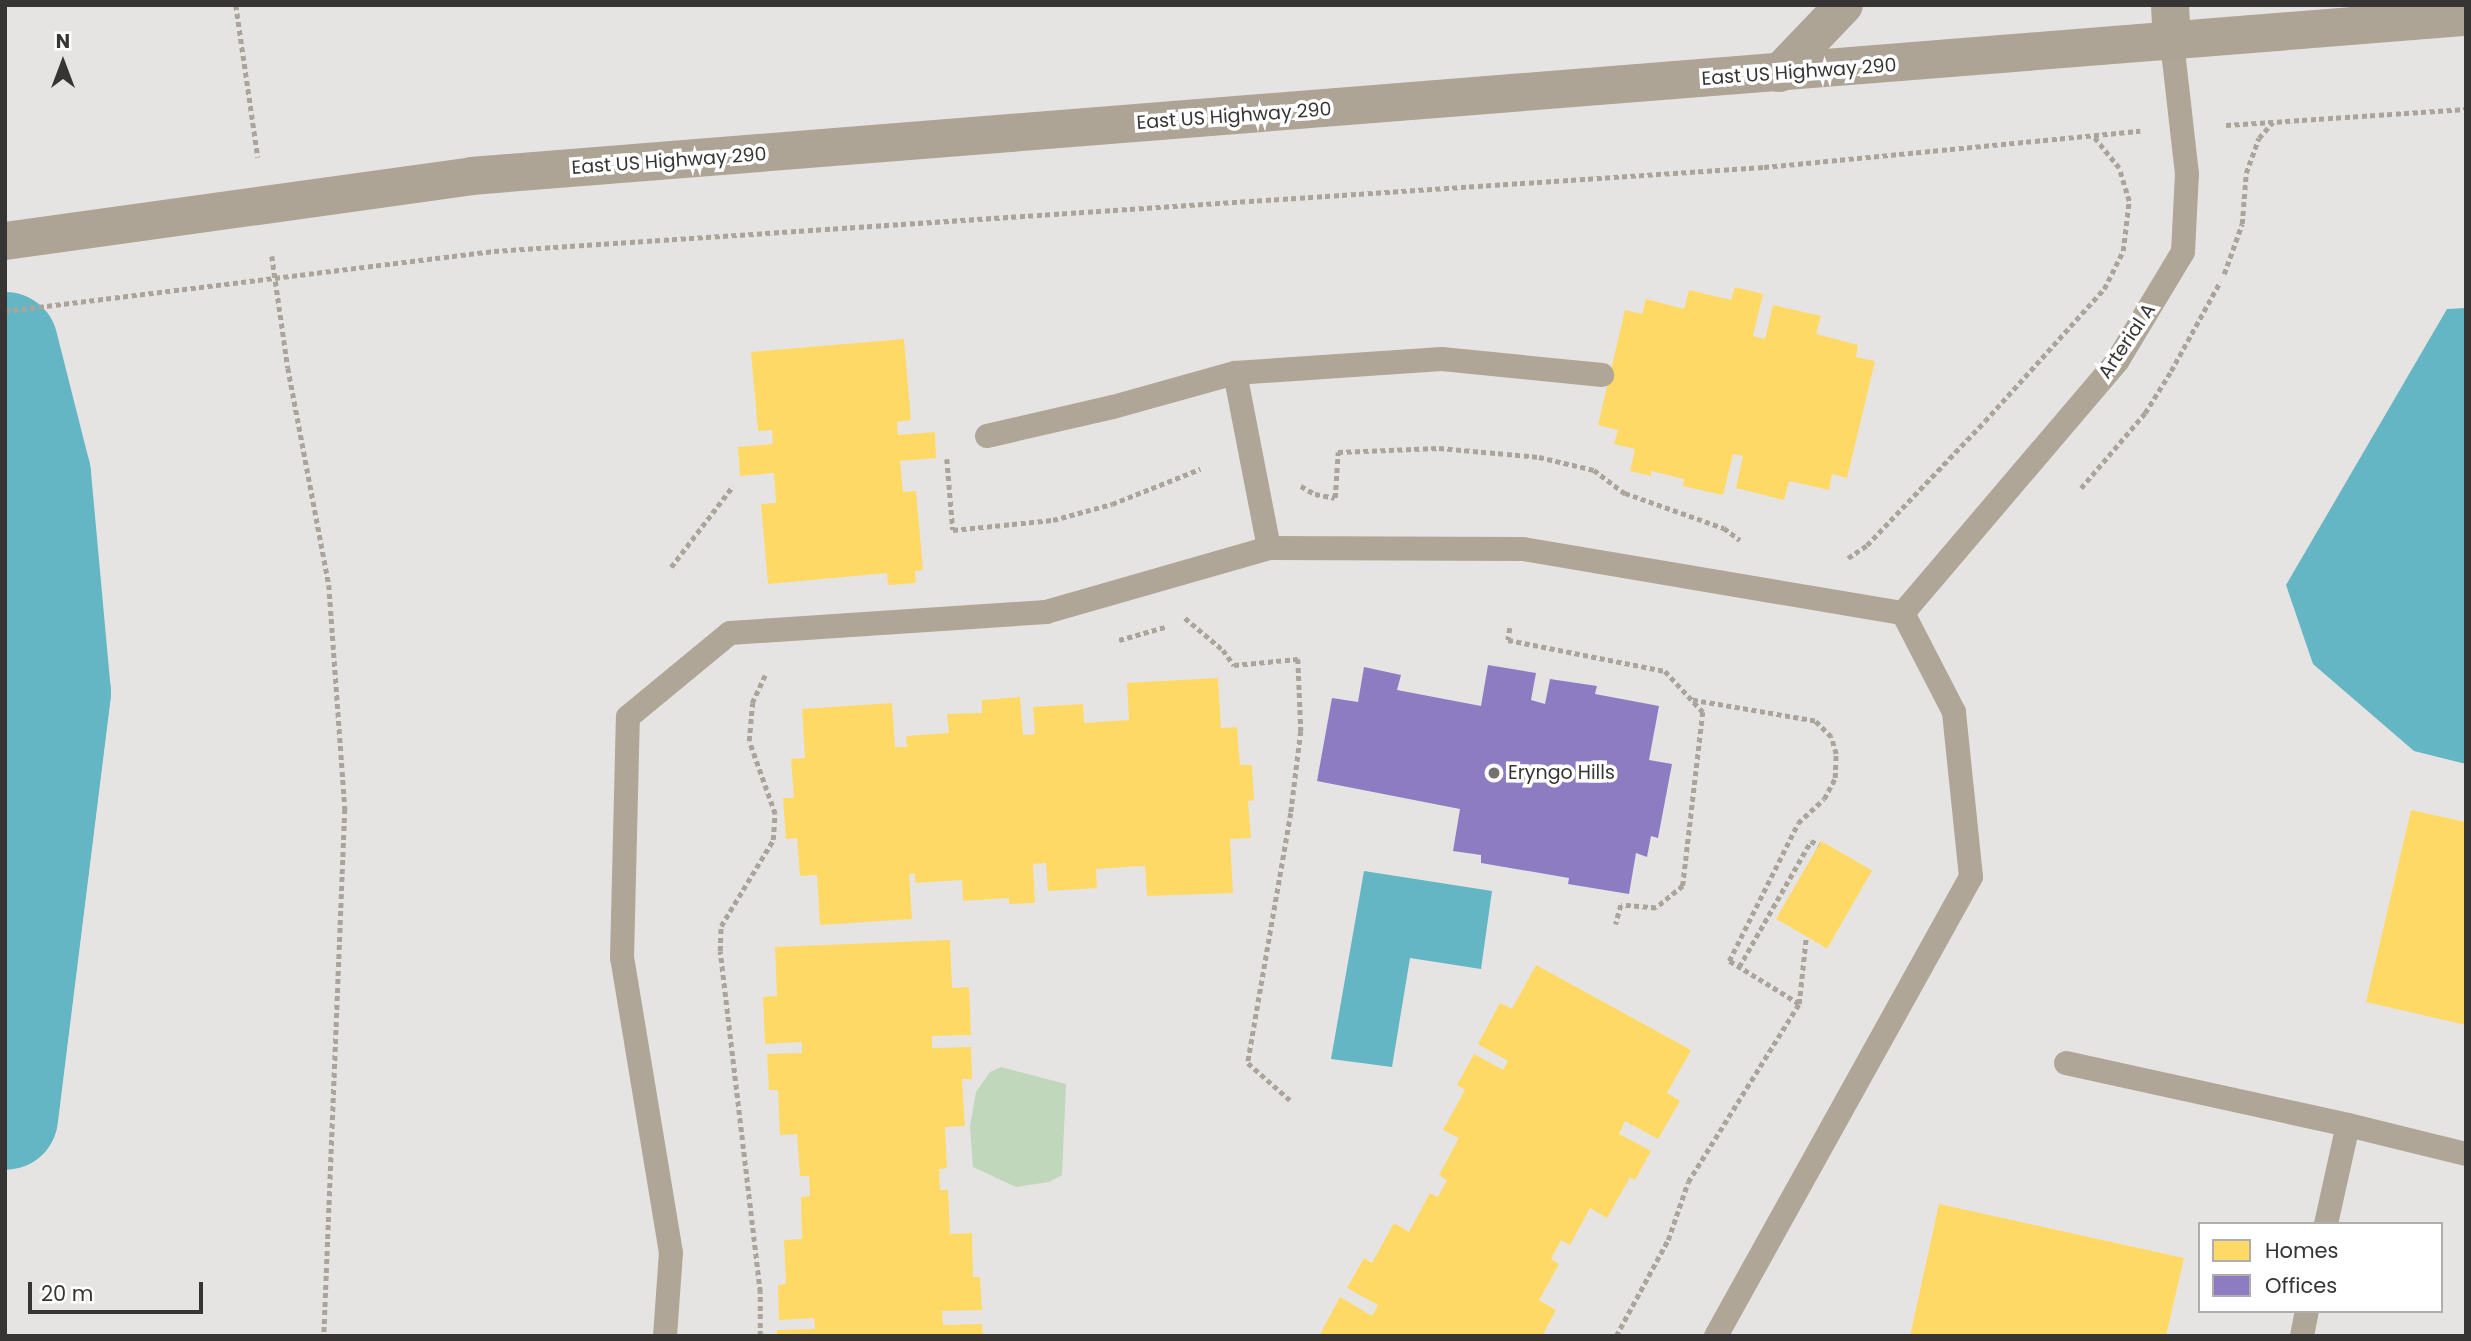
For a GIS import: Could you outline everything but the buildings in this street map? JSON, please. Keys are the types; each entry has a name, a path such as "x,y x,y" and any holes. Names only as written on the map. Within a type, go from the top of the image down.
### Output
{"main road":[{"path":"1779,73 1844,5"},
{"name":"East US Highway 290","path":"5,241 471,176 1779,73 2171,24 2466,17"}],"lane":[{"name":"Arterial A","path":"1903,613 2118,360 2183,252 2187,174 2171,24"},
{"path":"987,436 1113,407 1235,373 1442,359 1602,375"},
{"path":"1235,373 1269,548"},
{"path":"665,1336 671,1253 622,958 628,717 730,633 1046,612 1269,548 1523,549 1903,613 1954,712 1971,877 1716,1336"},
{"path":"2066,1063 2348,1125 2466,1154"},
{"path":"2326,1222 2348,1125"},
{"path":"2302,1336 2307,1313"}],"path":[{"path":"236,5 260,167"},
{"path":"5,311 494,251 1764,167 2092,135 2466,108"},
{"path":"1840,560 1853,556 1867,545 1986,421 2104,289 2123,251 2129,201 2119,168 2092,135"},
{"path":"271,247 288,368 329,586 345,808 324,1336"},
{"path":"1298,485 1315,494 1335,498 1338,452 1439,448 1539,457 1594,470 1625,493 1724,528 1743,541"},
{"path":"947,459 953,530 1053,520 1112,504 1200,469"},
{"path":"671,567 733,486"},
{"path":"1110,642 1151,633 1184,618 1223,649 1234,665 1298,659 1301,731 1291,813 1248,1063 1290,1100"},
{"path":"1510,628 1508,640 1665,671 1703,712 1683,886 1657,908 1621,905 1616,924"},
{"path":"757,672 780,671"},
{"path":"760,1336 760,1292 720,951 721,926 773,840 775,814 749,741 752,703 766,672"},
{"path":"1692,700 1815,721 1831,737 1836,754 1835,778 1824,799 1798,823 1729,961 1799,1004"},
{"path":"1739,967 1811,841 1819,845"},
{"path":"1616,1336 1668,1240 1688,1182 1799,1004 1806,937"}],"green space":[{"path":"1001,1067 1066,1084 1062,1175 1049,1182 1016,1187 973,1167 970,1126 976,1092 990,1072"}],"water":[{"path":"2466,308 2466,764 2414,751 2313,664 2286,585 2447,309"},
{"path":"1364,871 1492,891 1481,969 1410,958 1392,1067 1331,1059"}],"waterway":[{"path":"5,344 38,474 58,692 5,1117"}],"place":[{"name":"Eryngo Hills","path":"1494,773"}]}
